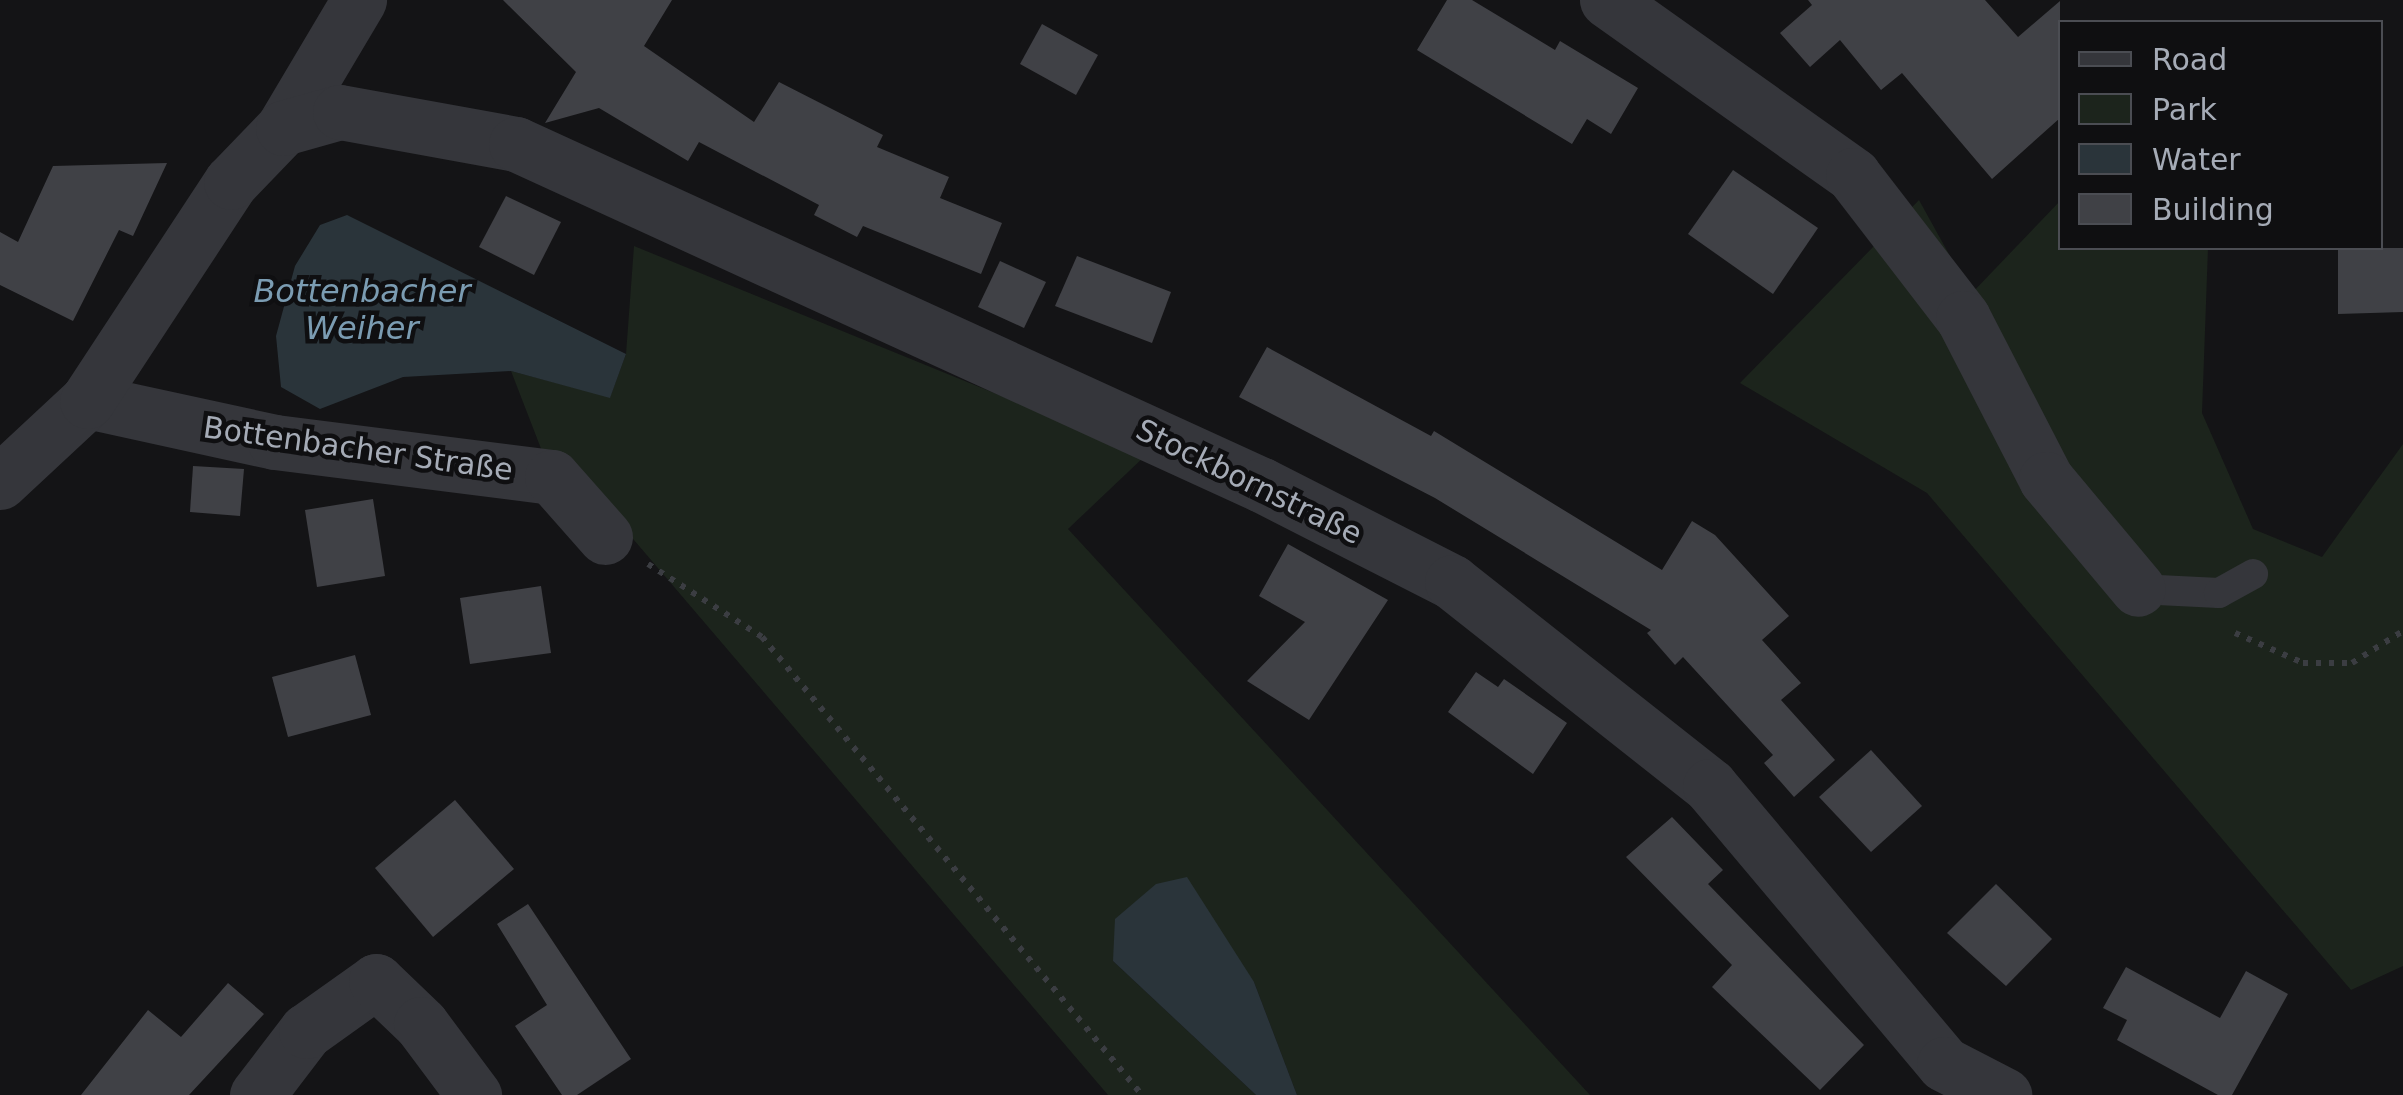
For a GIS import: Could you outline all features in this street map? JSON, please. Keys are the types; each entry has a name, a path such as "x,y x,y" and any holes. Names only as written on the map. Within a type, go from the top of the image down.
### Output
{"street":[{"path":"0,482 87,401 231,182 283,128 359,0"},
{"path":"1607,0 1853,175 1963,318 2046,479 2138,589"},
{"name":"Stockbornstraße","path":"283,128 340,112 394,117 516,144 1244,476 1452,582 1710,786 1944,1064 2004,1095"},
{"name":"Bottenbacher Straße","path":"87,401 275,442 552,477 605,537"},
{"path":"257,1095 306,1031 376,981 420,1024 474,1095"}],"lane":[{"path":"2138,589 2220,593 2253,574"}],"path":[{"path":"605,537 762,637 1142,1095"},
{"path":"2221,626 2303,663 2352,664 2403,631"}],"green space":[{"path":"1919,200 1971,294 2058,203 2058,250 2208,250 2202,413 2253,529 2322,557 2403,444 2403,966 2351,990 1927,493 1740,383"},
{"path":"634,246 1146,455 1068,529 1590,1095 1297,1095 1254,982 1113,961 1256,1095 1108,1095 628,533 552,477 511,371 610,397 626,354"}],"water":[{"name":"Bottenbacher Weiher","path":"347,215 626,354 610,398 511,371 403,377 320,409 281,387 276,336 295,266 320,225"},
{"path":"1187,877 1254,982 1297,1095 1256,1095 1113,961 1115,919 1156,884"}],"building":[{"path":"503,0 672,0 644,46 754,122 779,82 883,135 877,147 949,177 940,198 1002,223 981,274 863,226 857,237 814,215 819,205 699,142 688,161 599,108 545,123 576,72"},
{"path":"1447,0 1472,0 1555,50 1560,41 1638,88 1611,134 1587,119 1572,144 1417,50"},
{"path":"1808,0 1985,0 2018,37 2060,1 2058,120 1992,179 1902,73 1881,90 1840,40 1810,67 1780,33 1812,5"},
{"path":"1042,24 1098,55 1076,95 1020,64"},
{"path":"167,163 133,236 119,230 73,321 0,285 0,232 18,242 53,166"},
{"path":"1733,170 1818,228 1773,294 1688,234"},
{"path":"506,196 561,222 534,275 479,247"},
{"path":"2403,248 2403,312 2338,314 2338,250"},
{"path":"1077,256 1171,292 1152,343 1055,306"},
{"path":"1000,261 1046,282 1024,328 978,307"},
{"path":"1267,347 1431,436 1434,431 1662,570 1692,521 1715,535 1789,616 1762,640 1801,683 1781,700 1835,760 1794,797 1764,763 1773,755 1683,657 1675,665 1647,633 1651,630 1435,498 1239,397"},
{"path":"193,466 244,469 240,516 190,512"},
{"path":"373,499 385,576 317,587 305,510"},
{"path":"1288,544 1388,600 1309,720 1247,681 1305,622 1259,596"},
{"path":"541,586 551,653 470,664 460,598"},
{"path":"355,655 371,715 288,737 272,677"},
{"path":"1476,672 1498,687 1504,679 1567,723 1533,774 1448,712"},
{"path":"1871,750 1922,806 1871,852 1819,797"},
{"path":"455,800 514,869 433,937 375,868"},
{"path":"1672,817 1723,870 1708,884 1864,1045 1820,1090 1712,987 1732,965 1626,857"},
{"path":"1996,884 2052,939 2006,986 1947,933"},
{"path":"528,904 631,1059 577,1095 562,1095 515,1026 547,1005 497,924"},
{"path":"2126,967 2220,1018 2246,971 2288,994 2232,1095 2218,1095 2117,1040 2127,1020 2103,1008"},
{"path":"228,983 264,1014 189,1095 81,1095 148,1010 181,1037"}]}
